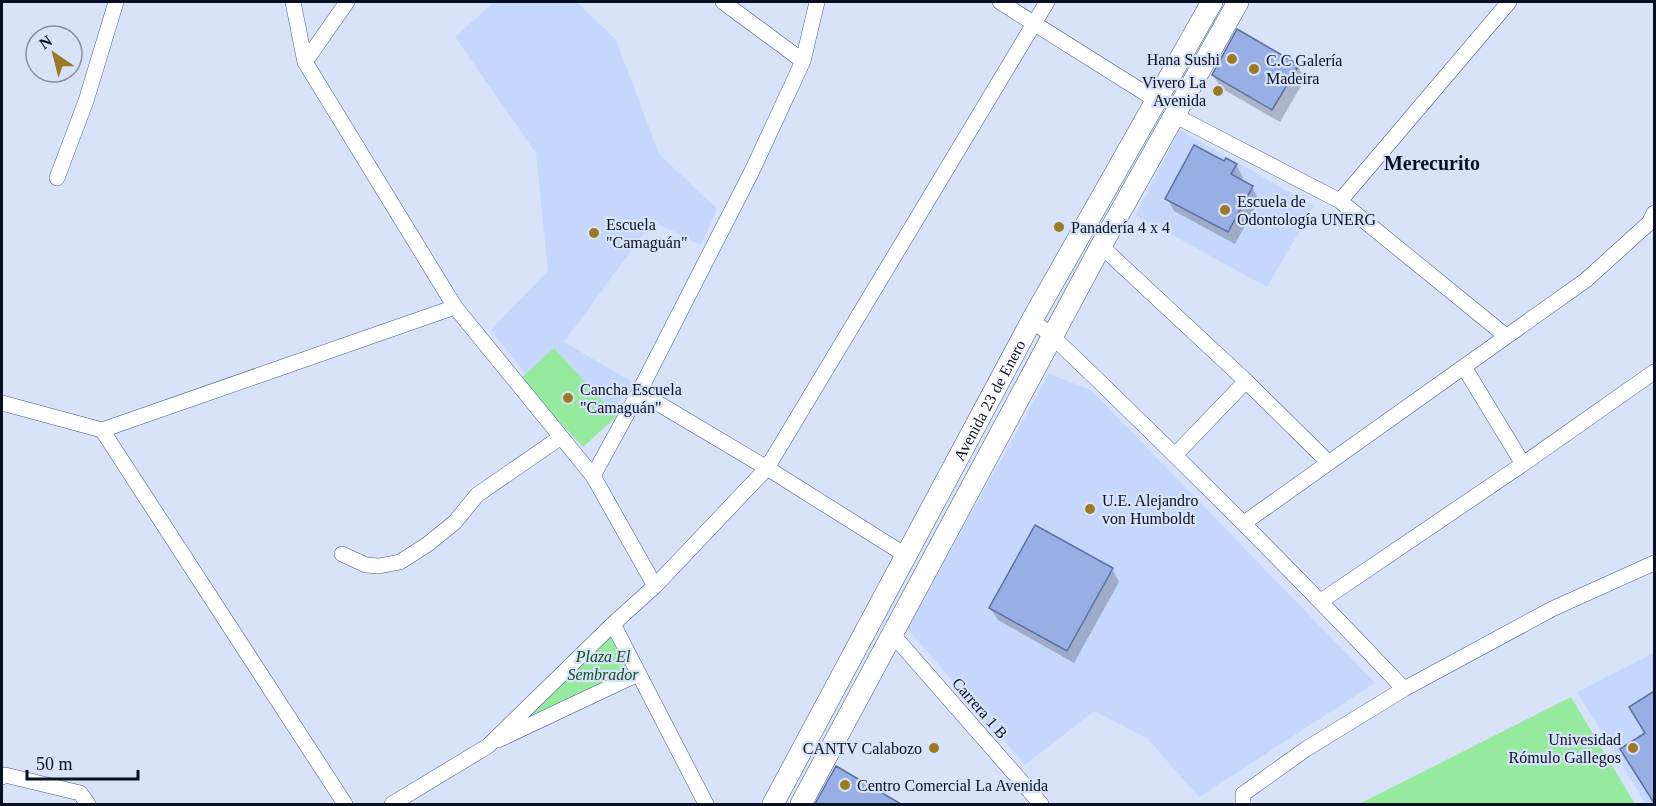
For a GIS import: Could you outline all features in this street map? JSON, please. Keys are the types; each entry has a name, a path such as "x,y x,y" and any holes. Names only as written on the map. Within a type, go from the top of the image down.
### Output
{"main road":[{"name":"Avenida 23 de Enero","path":"773,804 1032,320 1212,2"},
{"name":"Avenida 23 de Enero","path":"801,804 1101,246 1238,2"}],"street":[{"path":"57,178 86,101 116,2"},
{"path":"293,2 305,62 455,308 593,476 655,586"},
{"path":"305,62 347,2"},
{"path":"723,2 803,61"},
{"path":"593,476 639,392 752,171 803,61 817,2"},
{"path":"1000,2 1156,100"},
{"path":"488,746 655,586 767,468 1047,2"},
{"path":"1340,201 1509,2"},
{"path":"1174,116 1340,201 1506,336"},
{"path":"1244,523 1586,280 1653,223"},
{"path":"1101,246 1246,381 1329,463"},
{"path":"2,403 102,430 455,308"},
{"path":"1032,320 1176,454 1404,689"},
{"path":"1464,367 1523,464"},
{"path":"1321,601 1654,372"},
{"path":"1176,454 1246,381"},
{"path":"639,392 767,468 907,556"},
{"path":"102,430 345,804"},
{"path":"342,554 366,565 379,566 400,562 428,544 458,519 477,495 561,437"},
{"path":"1243,799 1306,749 1404,689 1552,609 1654,563"},
{"path":"613,624 706,804"},
{"name":"Carrera 1 B","path":"893,635 1041,804"},
{"path":"392,804 488,746 638,674"},
{"path":"2,777 5,775 80,793 88,804"}],"shaded area":[{"name":"Escuela \"Camaguán\"","path":"494,2 577,2 616,40 659,154 717,209 701,245 653,221 564,342 634,383 583,447 491,330 548,271 536,153 455,37"},
{"name":"Escuela de Odontología UNERG","path":"1179,130 1314,206 1267,287 1136,215"},
{"name":"U.E. Alejandro von Humboldt","path":"1049,374 1091,390 1375,683 1199,797 1147,738 1094,711 1025,765 907,628"},
{"name":"Univesidad Rómulo Gallegos","path":"1654,653 1654,804 1646,804 1577,692"}],"green space":[{"name":"Cancha Escuela \"Camaguán\"","path":"554,348 617,416 583,447 520,379"},
{"name":"Plaza El Sembrador","path":"609,635 630,673 514,726"},
{"path":"1571,697 1635,804 1359,804"}],"building":[{"name":"C.C Galería Madeira","path":"1237,29 1299,65 1272,110 1212,75"},
{"path":"1194,145 1224,161 1226,158 1237,164 1231,174 1253,186 1228,232 1165,199"},
{"path":"1035,525 1113,568 1067,651 989,608"},
{"path":"1654,691 1654,803 1620,749 1645,733 1629,707"},
{"name":"Centro Comercial La Avenida","path":"836,766 901,804 815,804"}],"place":[{"name":"Hana Sushi","path":"1232,59"},
{"name":"C.C Galería Madeira","path":"1254,69"},
{"name":"Vivero La Avenida","path":"1218,91"},
{"name":"Escuela de Odontología UNERG","path":"1225,210"},
{"name":"Panadería 4 x 4","path":"1059,227"},
{"name":"Escuela \"Camaguán\"","path":"594,233"},
{"name":"Cancha Escuela \"Camaguán\"","path":"568,398"},
{"name":"U.E. Alejandro von Humboldt","path":"1090,509"},
{"name":"CANTV Calabozo","path":"934,748"},
{"name":"Univesidad Rómulo Gallegos","path":"1633,748"},
{"name":"Centro Comercial La Avenida","path":"845,785"}],"district":[{"name":"Merecurito","path":"1432,163"}]}
